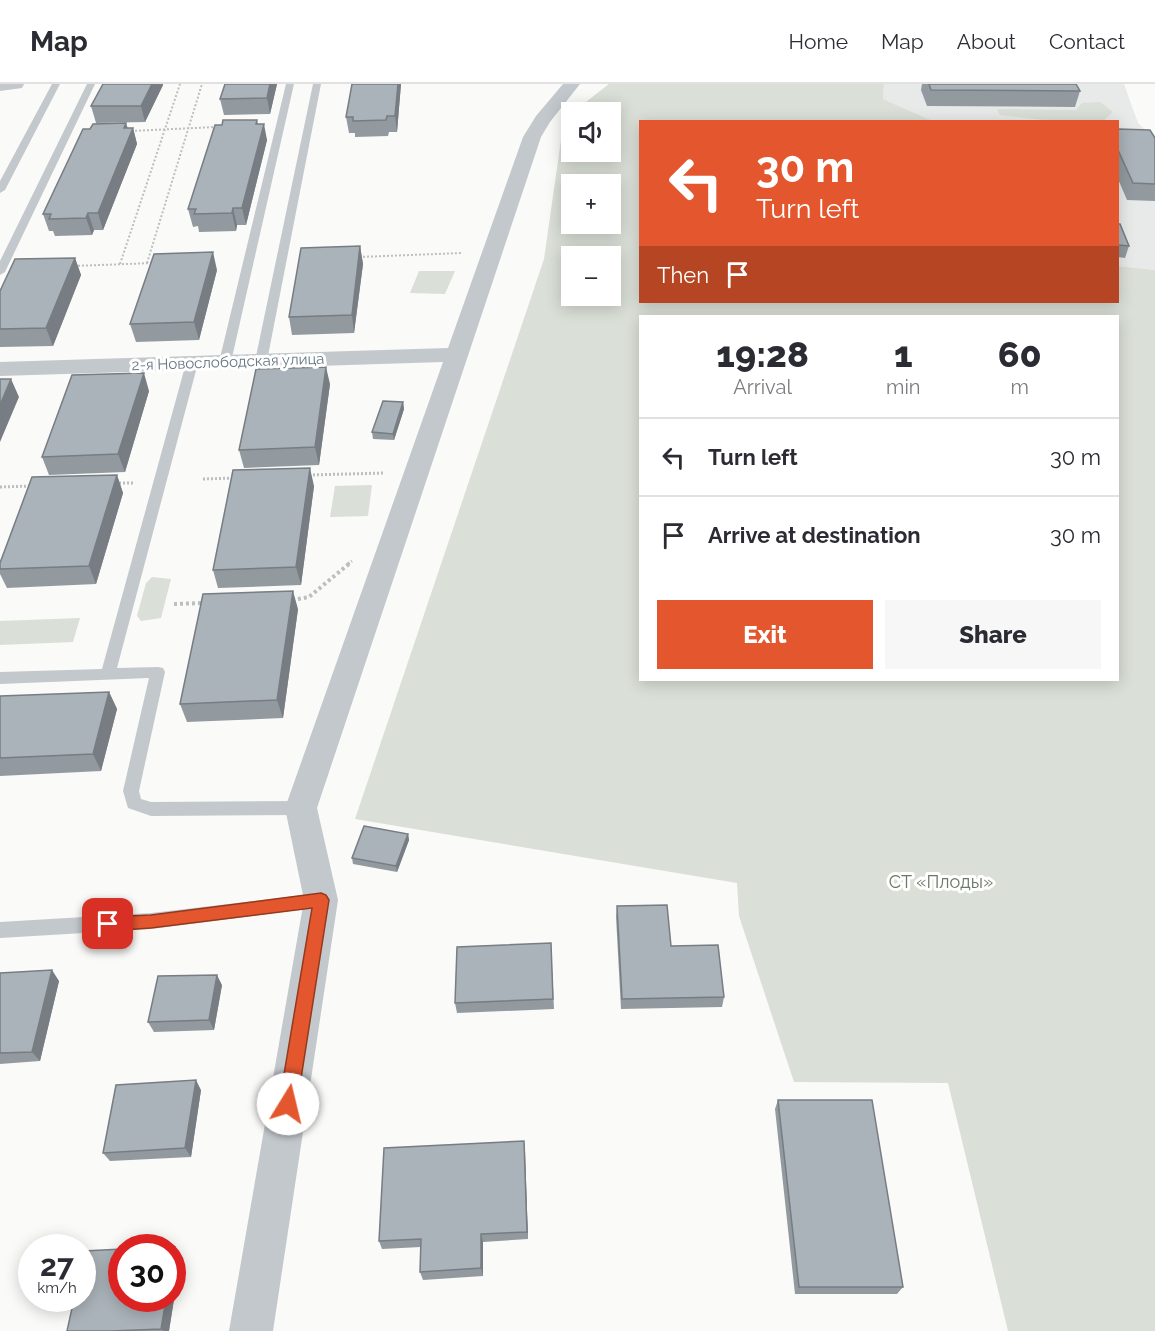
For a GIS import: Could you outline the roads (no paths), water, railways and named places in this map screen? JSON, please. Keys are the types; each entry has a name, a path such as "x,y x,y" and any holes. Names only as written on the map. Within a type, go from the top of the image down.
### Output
{"street":[{"path":"0,86 16,84"},
{"path":"251,1331 321,900 301,808 532,137 542,120 572,84"},
{"name":"2-я Новослободская улица","path":"0,369 456,354"}],"lane":[{"path":"0,190 56,84"},
{"path":"0,272 91,84"},
{"path":"225,362 290,84"},
{"path":"261,361 317,84"},
{"path":"108,674 192,363"},
{"path":"0,678 158,672 131,791 134,803 151,809 301,808"},
{"path":"0,930 151,921 321,900"}],"park label":[{"name":"СТ «Плоды»","path":"941,881"}]}
